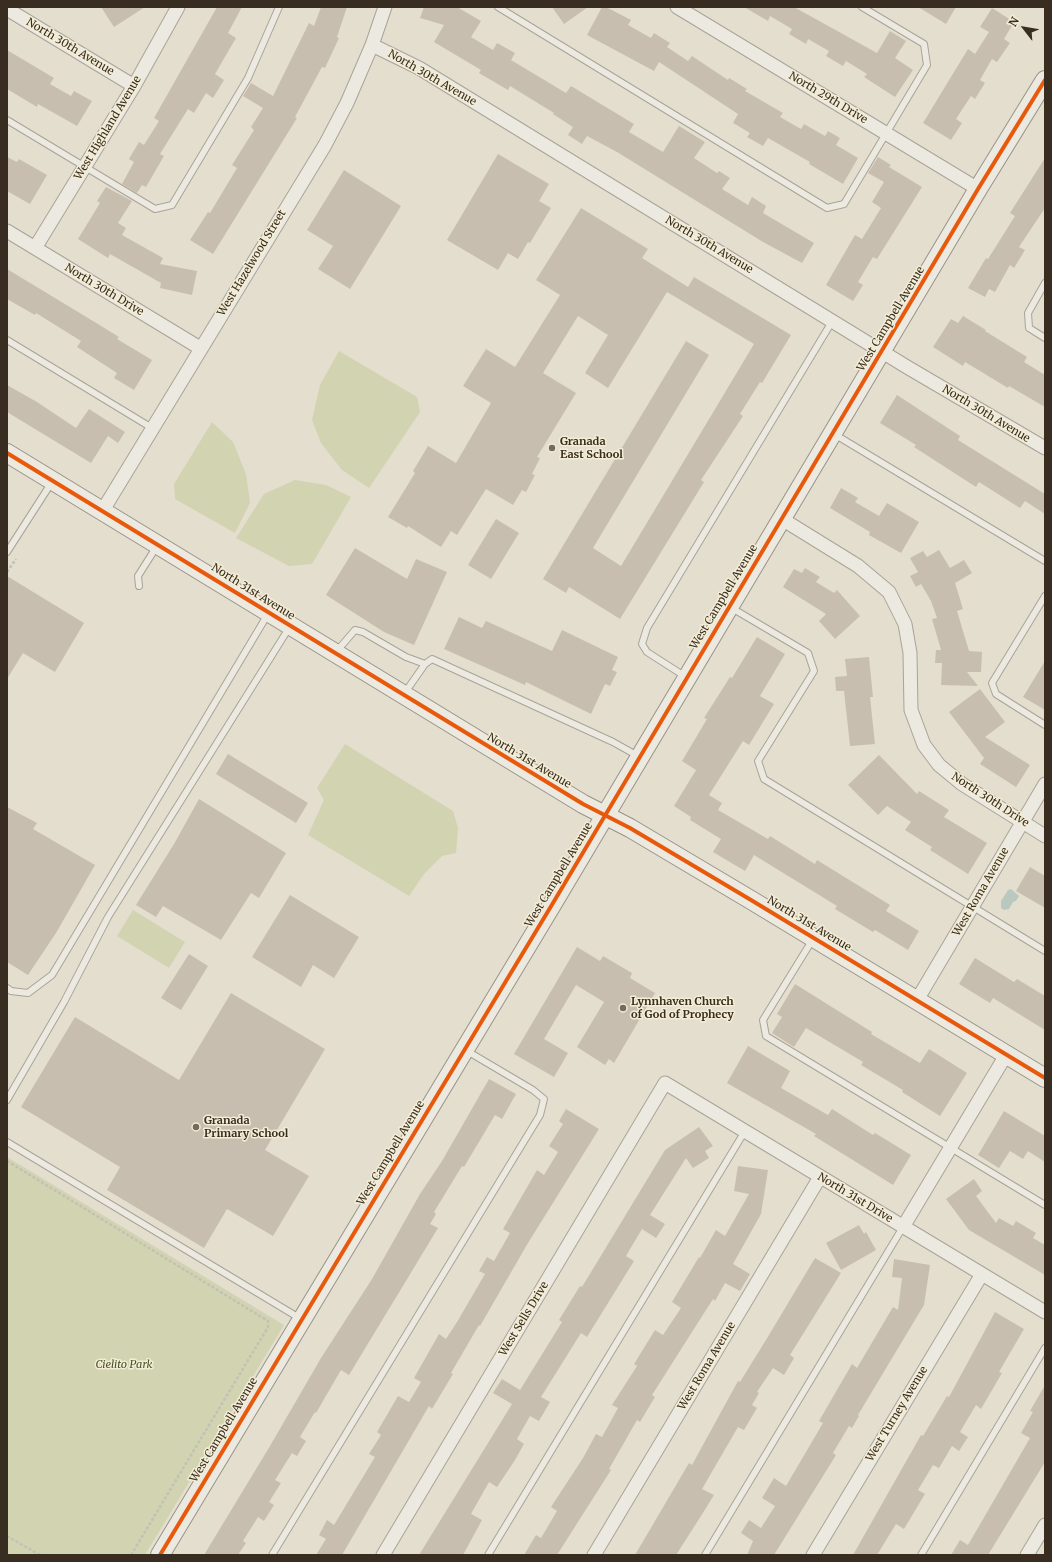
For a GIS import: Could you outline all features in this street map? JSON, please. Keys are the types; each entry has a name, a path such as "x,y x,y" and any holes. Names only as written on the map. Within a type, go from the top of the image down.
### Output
{"street":[{"name":"West Highland Avenue","path":"35,248 134,86 178,7"},
{"name":"West Hazelwood Street","path":"103,510 200,348 325,145 347,103 372,45 385,7"},
{"name":"North 29th Drive","path":"678,7 978,189"},
{"name":"North 30th Avenue","path":"7,8 134,86"},
{"name":"North 30th Avenue","path":"372,45 418,68 882,351 1045,448"},
{"name":"West Campbell Avenue","path":"160,1555 687,678 978,189 1045,80"},
{"name":"North 30th Drive","path":"7,231 200,348"},
{"name":"North 31st Avenue","path":"7,453 103,510 403,695 604,815 630,828 1045,1078"},
{"name":"North 30th Drive","path":"782,519 858,566 889,592 905,624 910,653 911,710 924,745 939,765 962,784 1045,836"},
{"name":"West Roma Avenue","path":"917,1000 1045,784"},
{"path":"903,1227 1006,1055"},
{"name":"North 31st Drive","path":"666,1083 1045,1312"},
{"name":"West Sells Drive","path":"383,1555 666,1083"},
{"name":"West Roma Avenue","path":"594,1555 820,1177"},
{"name":"West Turney Avenue","path":"813,1555 982,1274"},
{"path":"1027,1555 1045,1525"}],"lane":[{"path":"7,120 155,209 172,205 248,78 279,7"},
{"path":"498,7 827,208 844,204 927,65 924,44 862,7"},
{"path":"1045,283 1028,312 1029,328 1045,338"},
{"path":"687,678 647,652 642,644 648,628 833,320"},
{"path":"7,340 152,428"},
{"path":"833,433 1045,561"},
{"path":"7,552 53,481"},
{"path":"139,586 138,576 158,544"},
{"path":"1045,596 992,683 996,694 1045,725"},
{"path":"729,606 808,653 814,671 758,761 764,779 1045,951"},
{"path":"7,998 9,990 28,993 52,975 269,613"},
{"path":"7,1100 64,1002 108,918 290,626"},
{"path":"336,653 355,630 363,632 406,657 424,664"},
{"path":"403,695 424,664 432,659 613,742 639,757"},
{"path":"814,938 763,1020 766,1036 1045,1206"},
{"path":"272,1555 540,1115 544,1099 533,1090 464,1050"},
{"path":"488,1555 745,1131"},
{"path":"7,1142 170,1242 301,1319"},
{"path":"705,1555 903,1227"},
{"path":"921,1555 1045,1348"}],"path":[{"path":"7,1161 268,1321 268,1327 131,1555"},
{"path":"7,1536 40,1555"}],"green space":[{"path":"339,351 417,397 420,412 369,488 342,470 321,443 312,420 320,385"},
{"path":"212,422 233,442 246,474 250,503 235,533 175,499 174,484"},
{"path":"295,480 326,485 351,497 312,564 289,566 236,538 264,494"},
{"path":"345,744 453,811 458,828 456,853 442,856 424,874 409,896 308,835 324,800 317,788"},
{"path":"133,910 185,942 169,968 117,936"},
{"name":"Cielito Park","path":"7,1157 284,1325 145,1555 7,1555"}],"shaded area":[{"path":"1011,889 1019,896 1009,909 1004,910 1001,908 1001,901 1008,890"}],"building":[{"path":"101,7 145,7 114,27"},
{"path":"217,7 242,7 228,33 236,38 215,74 224,80 213,98 206,93 194,113 188,109 160,154 164,156 146,187 142,185 137,193 122,184 134,162 129,159 139,142 144,145 159,121 154,118"},
{"path":"321,7 347,7 337,37 339,38 325,68 322,67 295,117 297,118 213,254 190,240 208,212 210,213 237,168 232,165 254,130 251,127 263,108 243,96 251,83 273,96 309,23 314,26"},
{"path":"424,7 457,7 481,21 471,37 493,50 497,43 515,53 511,60 566,93 571,86 634,124 629,132 663,152 679,126 705,142 694,158 717,173 719,171 730,178 722,189 748,205 752,197 766,206 763,213 814,243 802,263 763,242 617,152 587,136 582,144 568,135 573,127 553,114 554,113 510,86 508,90 479,73 481,70 434,42 444,25 420,18"},
{"path":"552,7 588,7 564,24"},
{"path":"602,7 606,7 631,20 628,25 651,38 654,33 670,43 667,47 688,61 692,56 728,80 729,78 747,89 745,91 783,113 780,117 801,129 804,124 825,136 828,131 840,138 836,145 858,158 843,184 809,164 810,162 768,138 763,146 747,137 750,133 733,123 738,114 659,62 654,71 587,35"},
{"path":"744,7 794,7 877,53 890,31 906,41 895,58 913,70 895,97 864,77 867,74 846,61 843,66 826,56 829,51 808,39 806,44 789,34 792,29 770,16 768,21"},
{"path":"918,7 956,7 946,24"},
{"path":"992,8 1014,22 1004,39 1010,43 997,62 992,59 980,80 985,83 975,99 971,96 956,119 962,123 951,140 923,123 968,49 975,54 989,32 980,27"},
{"path":"7,50 54,78 50,84 71,96 74,91 92,101 77,126 38,104 37,107 7,89"},
{"path":"498,154 549,184 539,201 551,208 530,243 528,242 518,259 508,253 498,270 447,240"},
{"path":"7,157 17,162 19,159 47,175 30,204 7,191"},
{"path":"878,157 891,165 889,167 922,187 877,259 873,257 858,282 863,285 853,301 826,285 855,235 862,239 881,208 872,202 884,182 868,173"},
{"path":"1045,158 1045,208 1019,247 1025,250 1014,268 1010,265 995,292 989,289 985,297 968,288 986,258 988,259 1015,216 1010,213"},
{"path":"344,170 401,206 350,289 318,269 333,246 307,230"},
{"path":"106,187 132,201 118,223 126,228 122,235 163,258 160,264 197,271 192,295 160,288 161,283 110,254 108,258 78,239 100,203 97,201"},
{"path":"581,208 648,249 642,258 688,287 694,277 791,335 762,383 760,382 740,414 743,416 701,480 704,482 620,619 569,587 566,593 543,579 686,341 709,355 593,548 621,566 754,344 667,292 608,388 585,373 608,335 578,316 543,373 576,393 537,457 540,458 532,474 535,475 526,492 522,490 513,505 486,489 457,535 451,531 441,547 408,526 407,528 388,517 415,473 413,471 428,446 456,463 491,403 463,386 486,349 515,367 560,295 536,280"},
{"path":"7,269 119,337 117,339 152,360 134,390 114,378 117,373 77,347 81,341 36,313 35,315 7,299"},
{"path":"963,316 1027,357 1024,362 1045,375 1045,407 1009,386 1008,388 965,362 963,366 933,347 951,319 958,323"},
{"path":"7,385 37,402 76,428 89,409 125,432 118,443 108,436 91,463 7,412"},
{"path":"897,395 960,436 958,440 1045,494 1045,514 1025,501 1020,508 979,482 976,487 914,447 916,445 880,423"},
{"path":"841,488 858,498 855,502 879,516 887,503 919,522 901,553 869,535 870,532 830,508"},
{"path":"496,519 519,533 491,579 468,565"},
{"path":"355,548 407,579 416,559 447,572 414,645 384,632 326,595"},
{"path":"939,550 950,568 964,560 972,573 955,583 963,609 957,611 969,651 982,652 981,672 967,672 978,686 941,685 942,663 935,663 936,650 941,650 932,619 937,618 931,601 921,584 916,587 910,576 918,572 910,558 923,551 927,557"},
{"path":"805,568 820,577 816,582 834,593 837,590 860,616 835,639 819,621 826,614 783,587 794,569 802,573"},
{"path":"7,576 84,623 55,672 23,653 7,679"},
{"path":"459,617 482,628 486,621 552,651 562,630 618,657 612,670 617,672 610,686 605,684 591,714 526,682 525,685 444,649"},
{"path":"757,637 785,654 760,696 774,704 749,745 743,741 709,795 722,803 718,810 768,839 770,836 815,864 817,860 890,905 886,911 919,931 908,950 875,930 873,932 835,909 837,906 754,855 745,871 713,852 721,839 690,820 691,817 674,806 696,770 682,761 707,719 704,718 730,677 732,678"},
{"path":"869,657 873,697 870,697 875,744 850,746 844,691 836,691 835,677 847,676 845,659"},
{"path":"1045,661 1045,710 1023,697"},
{"path":"980,689 1005,722 985,737 1030,765 1016,787 980,764 984,758 949,712"},
{"path":"228,754 308,803 296,823 216,774"},
{"path":"879,755 917,794 919,791 949,810 944,817 987,843 968,874 930,850 932,847 905,830 911,822 887,806 878,815 848,785"},
{"path":"199,799 286,853 259,898 251,893 221,940 163,906 156,917 136,905 174,844"},
{"path":"7,807 37,823 33,829 95,865 56,933 28,975 7,962"},
{"path":"1030,867 1045,876 1045,908 1016,891"},
{"path":"290,895 359,937 334,978 313,965 301,987 252,957"},
{"name":"Lynnhaven Church of God of Prophecy","path":"577,947 600,961 603,956 632,973 630,978 655,993 614,1063 609,1059 605,1065 577,1047 604,1002 576,985 544,1039 568,1053 554,1077 514,1054"},
{"path":"189,954 208,966 181,1010 161,998"},
{"path":"975,958 1014,982 1017,979 1045,996 1045,1030 993,998 990,1003 959,984"},
{"path":"795,984 872,1032 871,1034 920,1063 929,1049 967,1073 940,1116 902,1092 903,1090 861,1065 863,1062 806,1028 794,1047 772,1033 782,1017 777,1014"},
{"path":"231,993 325,1049 265,1150 309,1176 273,1236 227,1209 204,1248 107,1190 120,1167 21,1107 75,1017 179,1080"},
{"path":"748,1046 790,1071 781,1088 828,1115 832,1109 873,1135 875,1133 911,1155 893,1185 814,1136 816,1134 727,1083"},
{"path":"489,1079 516,1094 502,1119 495,1115 464,1167 462,1166 434,1212 436,1214 430,1224 438,1228 349,1375 341,1370 300,1437 306,1441 297,1456 292,1453 275,1480 281,1483 269,1502 274,1505 264,1521 258,1517 243,1541 246,1543 238,1555 204,1555 321,1358 372,1279 420,1194 442,1161"},
{"path":"566,1109 599,1129 528,1243 480,1326 479,1325 451,1373 453,1374 432,1409 429,1406 342,1555 316,1555 326,1539 319,1535 327,1520 334,1525 375,1457 369,1454 381,1435 377,1432 398,1396 409,1402 421,1382 414,1378 439,1334 446,1339 485,1274 479,1271 487,1257 494,1261 510,1233 503,1229 537,1170 544,1175 558,1152 549,1146 563,1124 559,1121"},
{"path":"1004,1111 1045,1136 1045,1162 1028,1151 1023,1159 1010,1151 999,1168 978,1155"},
{"path":"699,1127 713,1146 705,1151 709,1158 693,1168 686,1158 650,1215 665,1224 656,1238 642,1229 626,1256 634,1261 587,1337 581,1333 541,1397 550,1402 539,1421 530,1416 517,1439 524,1444 515,1460 497,1487 489,1482 471,1514 482,1520 463,1555 419,1555 512,1404 493,1393 502,1379 520,1390 562,1322 559,1320 580,1286 582,1287 665,1150"},
{"path":"738,1166 768,1170 761,1214 733,1264 750,1274 740,1291 725,1283 715,1301 713,1299 652,1395 655,1397 640,1422 637,1420 609,1469 611,1470 557,1555 524,1555 536,1535 541,1538 557,1511 551,1507 583,1458 596,1434 602,1437 618,1408 612,1405 637,1366 634,1364 655,1330 663,1335 681,1308 672,1302 699,1257 700,1258 716,1230 725,1236 749,1194 734,1191"},
{"path":"974,1179 982,1191 976,1196 996,1223 999,1218 1013,1226 1016,1221 1036,1233 1033,1238 1045,1245 1045,1275 969,1230 946,1199"},
{"path":"859,1225 864,1234 866,1232 876,1250 841,1270 826,1243"},
{"path":"815,1258 841,1273 790,1355 794,1358 784,1375 773,1368 757,1392 759,1393 752,1405 757,1408 744,1430 738,1427 702,1489 714,1495 676,1555 635,1555 689,1463 692,1465 738,1381 740,1382"},
{"path":"894,1259 930,1265 924,1305 858,1415 859,1416 852,1428 849,1426 833,1453 836,1455 774,1555 747,1555 753,1541 741,1533 749,1520 761,1528 775,1506 762,1498 774,1478 786,1486 823,1423 819,1421 852,1364 857,1368 893,1307 898,1310 902,1278 892,1277"},
{"path":"995,1312 1024,1329 999,1372 1002,1373 981,1409 976,1405 960,1432 968,1437 959,1451 952,1446 939,1468 933,1465 918,1490 925,1494 904,1529 896,1524 877,1555 853,1555 921,1435 923,1436 947,1396 949,1397"},
{"path":"1045,1385 1045,1462 988,1555 951,1555 960,1540 968,1545 1030,1438 1021,1433 1033,1412 1030,1411"}],"cycle path":[{"path":"160,1555 550,908 978,189 1045,80"},
{"path":"7,453 583,804 630,828 1045,1078"}],"place":[{"name":"Granada East School","path":"552,448"},
{"name":"Lynnhaven Church of God of Prophecy","path":"623,1008"},
{"name":"Granada Primary School","path":"196,1127"}]}
